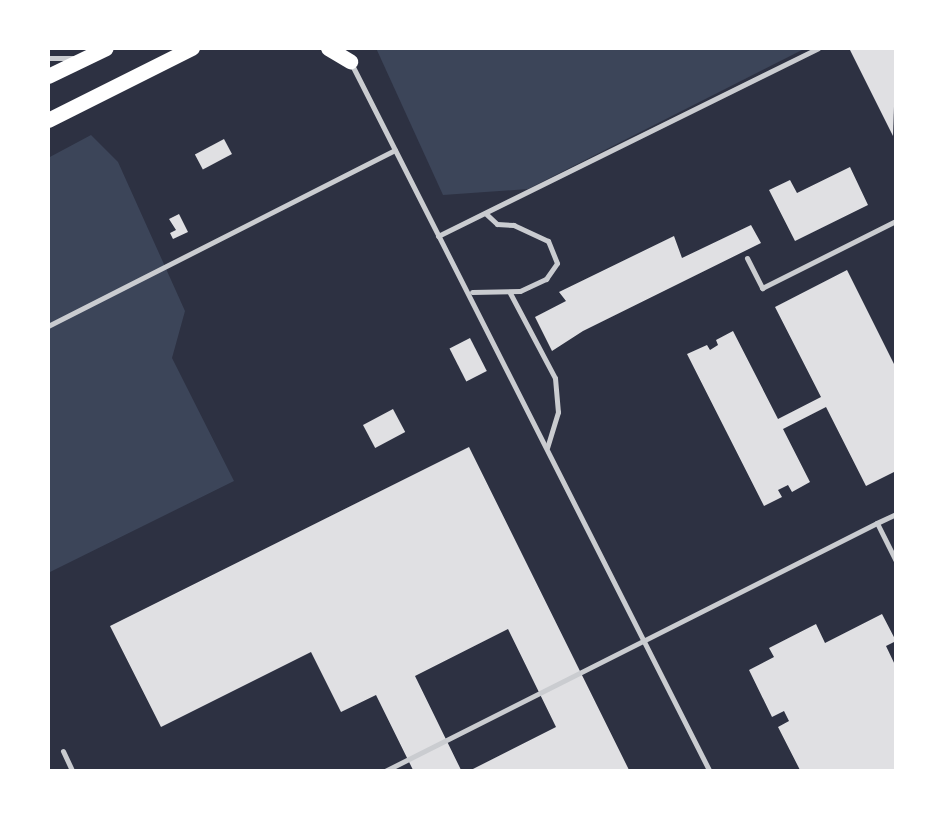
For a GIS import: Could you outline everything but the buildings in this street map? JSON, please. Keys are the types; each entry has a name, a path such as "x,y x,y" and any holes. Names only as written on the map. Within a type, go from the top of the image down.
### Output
{"main road":[{"path":"48,76 106,48"},
{"path":"48,120 192,48"},
{"path":"328,48 346,54"}],"lane":[{"path":"438,236 818,48"},
{"path":"346,54 438,236 471,292 710,772"},
{"path":"48,58 86,58"},
{"path":"48,326 394,150"},
{"path":"471,292 510,293 546,279 558,263 555,251 534,233 497,224 485,213"},
{"path":"747,258 762,288 896,220"},
{"path":"510,293 555,378 558,412 547,447"},
{"path":"383,772 896,514"},
{"path":"878,523 896,562"},
{"path":"63,750 73,772"}],"shaded area":[{"path":"376,48 806,48 528,189 443,195"},
{"path":"91,135 118,162 185,311 172,358 234,481 48,573 48,158"}]}
